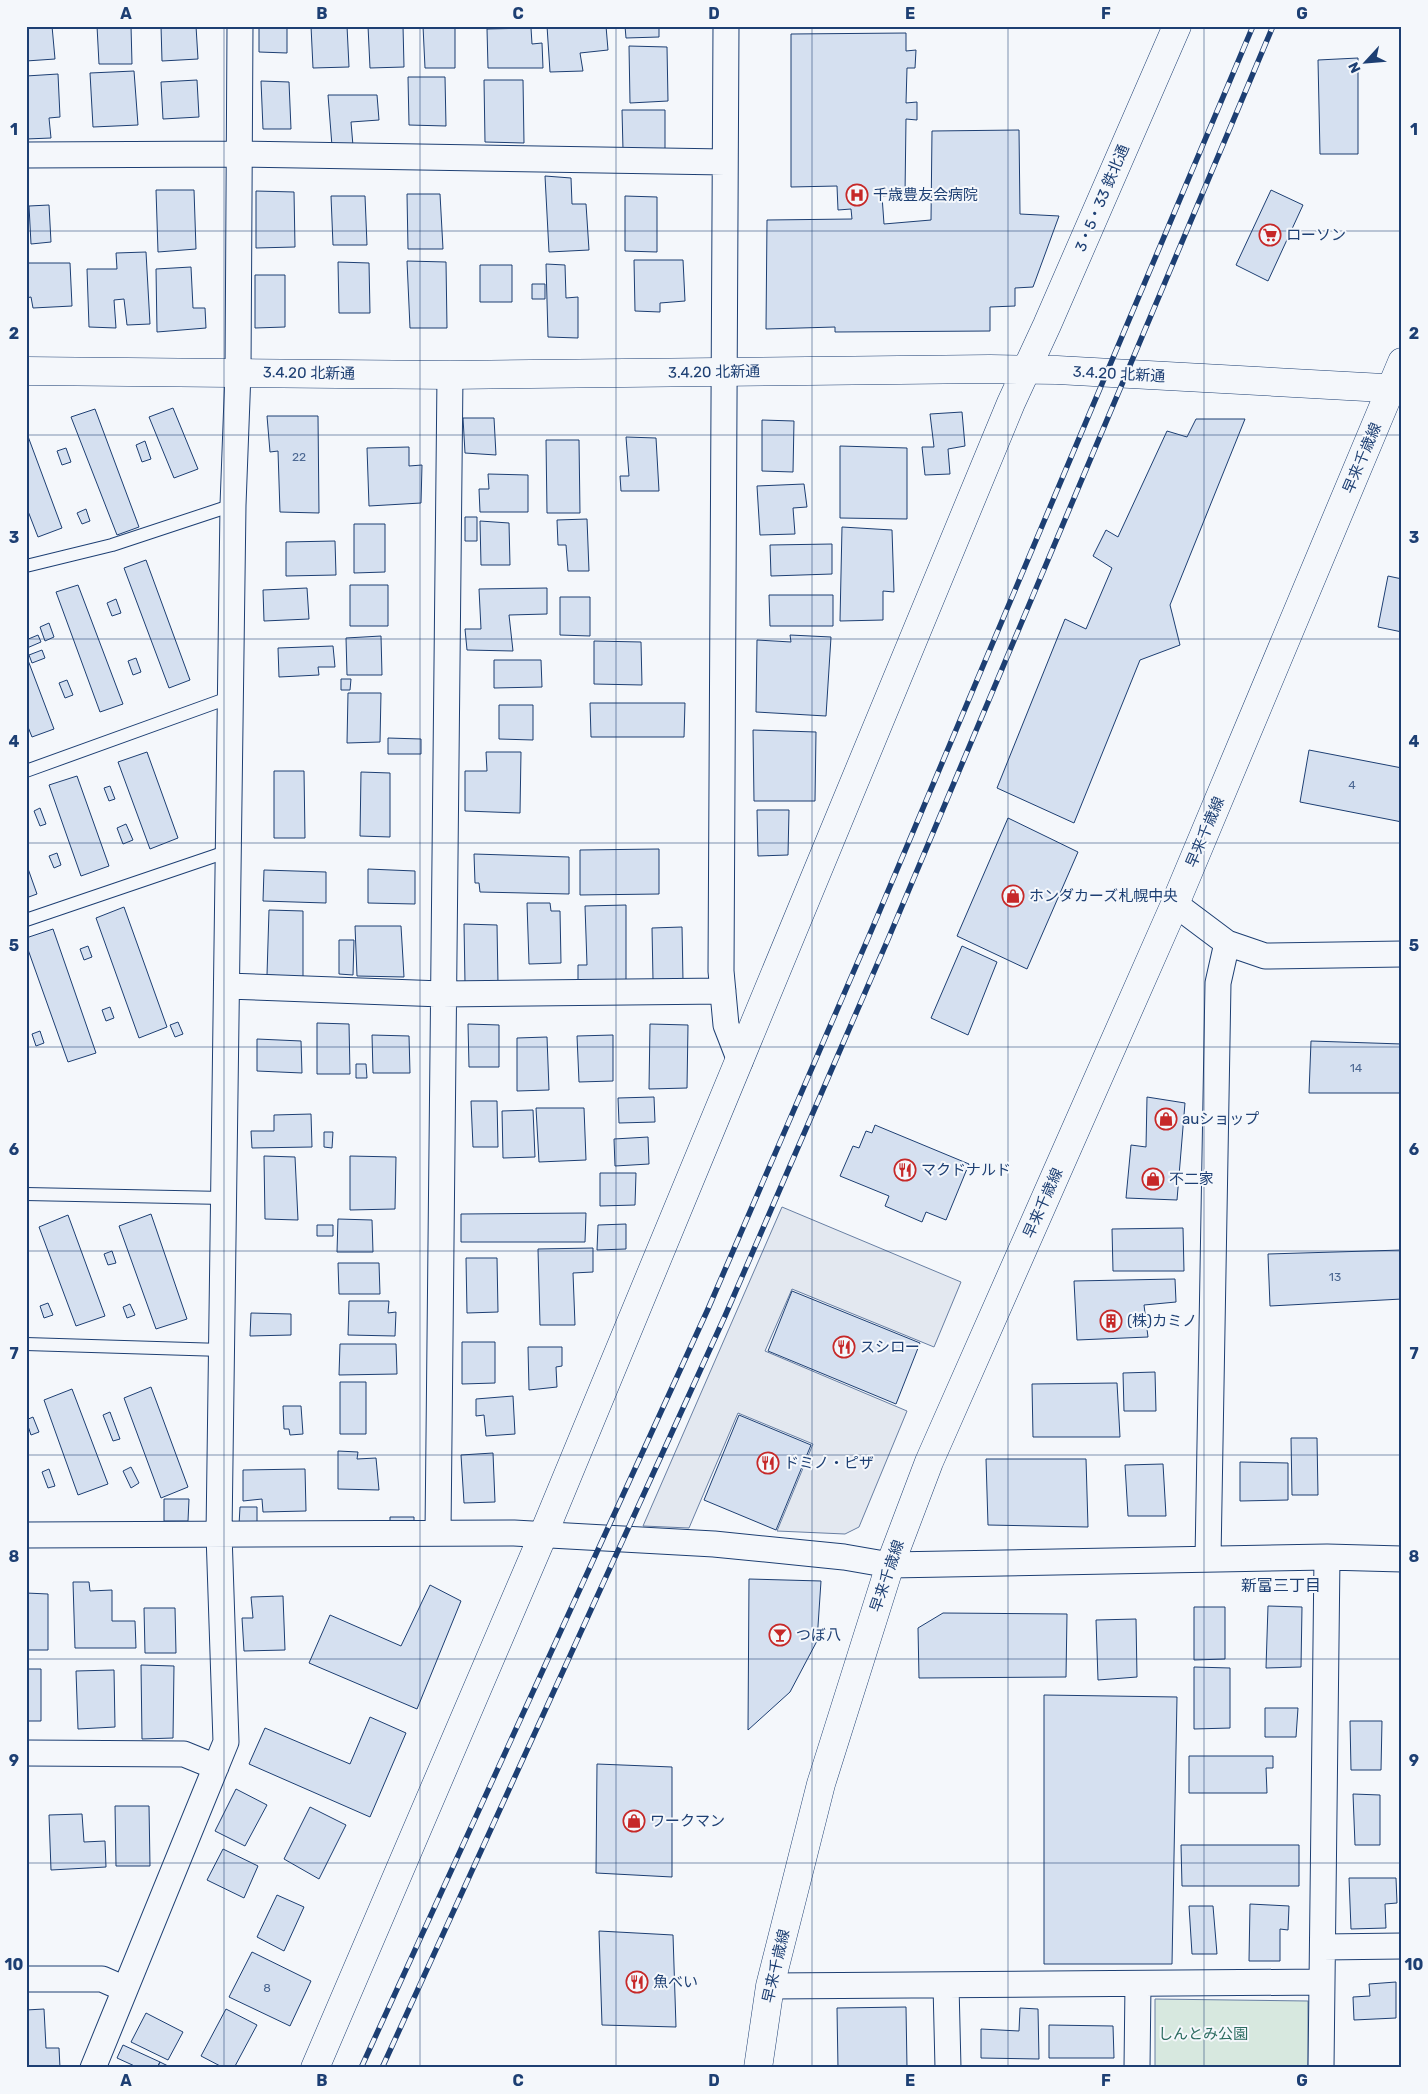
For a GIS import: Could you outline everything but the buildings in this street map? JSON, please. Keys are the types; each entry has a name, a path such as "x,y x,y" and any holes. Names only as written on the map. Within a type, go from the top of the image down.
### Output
{"street":[{"path":"93,2068 226,1742 219,1534 233,505 238,372 240,26"},
{"path":"726,26 721,971 726,1025 740,1062"},
{"name":"3・5・33 鉄北通","path":"316,2068 543,1534 740,1062 1007,412 1027,371 1177,26"},
{"path":"26,155 238,154 725,162"},
{"name":"早来千歳線","path":"758,2068 770,1986 821,1784 890,1565 929,1462 1175,904 1396,389 1402,362"},
{"name":"3.4.20 北新通","path":"26,371 450,374 1057,370 1396,389"},
{"path":"438,1533 442,994 450,374"},
{"path":"1175,904 1227,943 1265,956 1402,954"},
{"path":"1208,1560 1218,983 1227,943"},
{"path":"227,986 442,994 723,991"},
{"path":"26,1535 543,1534 714,1544 844,1557 890,1565 1327,1558 1402,1559"},
{"path":"1321,2068 1327,1558"},
{"path":"26,1753 184,1754 216,1767"},
{"path":"1323,1946 1402,1946"},
{"path":"26,1979 102,1979 125,1989"},
{"path":"770,1986 1322,1982"},
{"path":"1137,2068 1138,1984"},
{"path":"946,1985 948,2068"}],"lane":[{"path":"26,566 112,545 233,505"},
{"path":"26,771 231,698"},
{"path":"26,920 228,851"},
{"path":"26,1194 224,1198"},
{"path":"26,1344 222,1350"}],"green space":[{"name":"しんとみ公園","path":"1155,1999 1308,2001 1308,2068 1155,2068"}],"shaded area":[{"path":"782,1207 961,1282 934,1347 792,1289 765,1351 907,1411 859,1527 845,1534 777,1531 813,1444 738,1413 689,1528 643,1526"}],"railway":[{"path":"361,2068 708,1309 872,929 1253,26"},
{"path":"382,2068 725,1316 889,937 1273,26"}],"place":[{"name":"千歳豊友会病院","path":"857,195"},
{"name":"ローソン","path":"1270,235"},
{"name":"ホンダカーズ札幌中央","path":"1013,896"},
{"name":"auショップ","path":"1166,1119"},
{"name":"マクドナルド","path":"905,1170"},
{"name":"不二家","path":"1153,1179"},
{"name":"(株)カミノ","path":"1111,1321"},
{"name":"スシロー","path":"844,1347"},
{"name":"ドミノ・ピザ","path":"768,1463"},
{"name":"つぼ八","path":"780,1635"},
{"name":"ワークマン","path":"634,1821"},
{"name":"魚べい","path":"637,1982"}],"district":[{"name":"新富三丁目","path":"1281,1585"}]}
